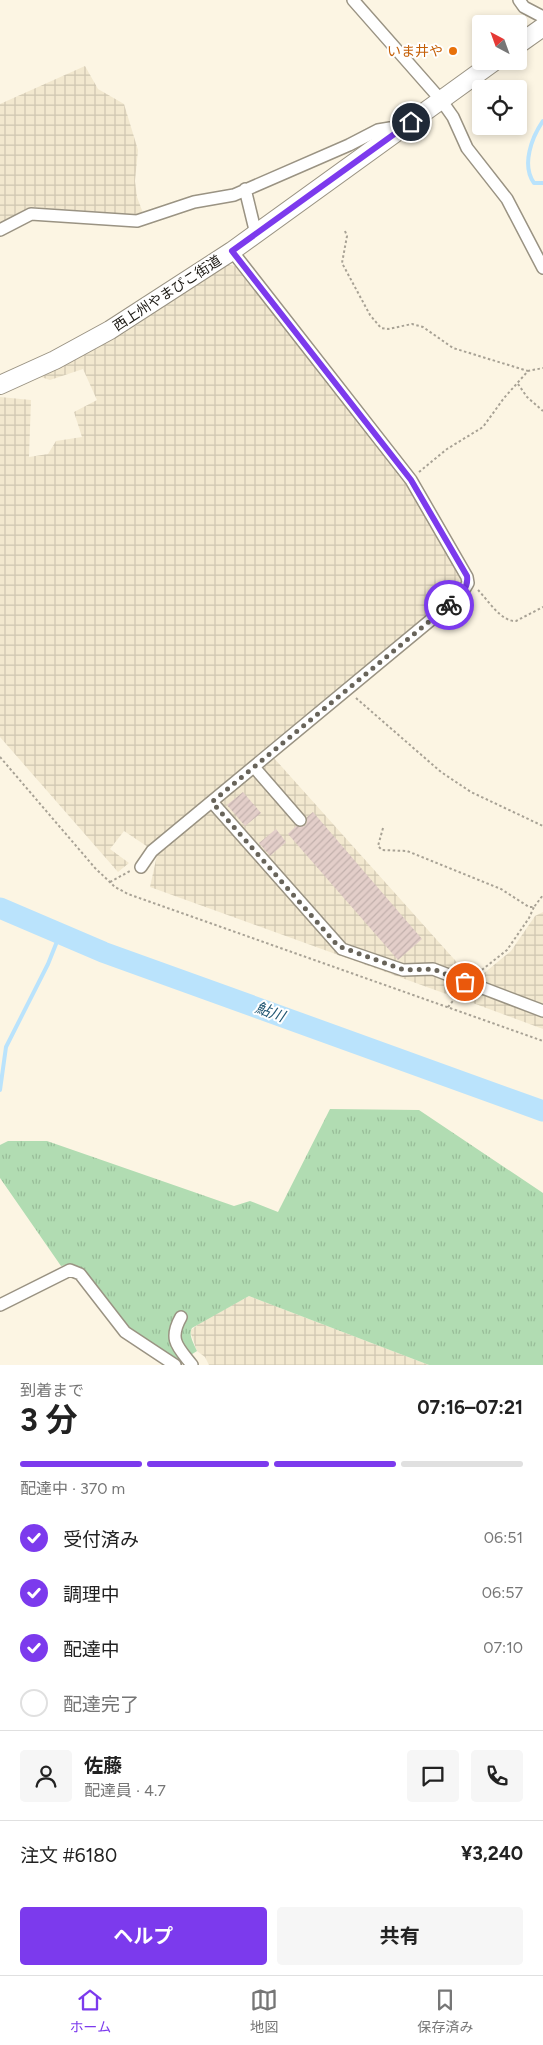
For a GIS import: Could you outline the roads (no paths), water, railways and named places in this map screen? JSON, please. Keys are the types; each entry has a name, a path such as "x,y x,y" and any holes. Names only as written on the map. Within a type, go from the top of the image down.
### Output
{"highway":[{"path":"528,38 543,27"},
{"name":"西上州やまびこ街道","path":"0,385 55,360 110,330 232,251 483,70"}],"street":[{"path":"353,0 441,100 453,117 467,148 507,199 542,262"},
{"path":"519,0 524,7 543,17"},
{"path":"0,230 31,214 137,221 152,218 194,202 234,194 349,145 378,130 390,128 396,132"},
{"path":"245,189 256,234"},
{"path":"141,867 152,852 461,594 468,580 411,480 232,251"},
{"path":"254,767 300,820"},
{"path":"212,802 338,946 404,970 433,969 543,1011"},
{"path":"0,1305 70,1270 80,1274 125,1332 175,1365"},
{"path":"181,1317 174,1336 177,1346 192,1365"}],"waterway":[{"path":"543,121 535,135 528,160 530,176 534,183 543,183"},
{"name":"鮎川","path":"0,908 103,952 543,1111"},
{"path":"0,1090 6,1047 48,964 60,934"}],"place":[{"name":"いま井や","path":"453,51"}]}
